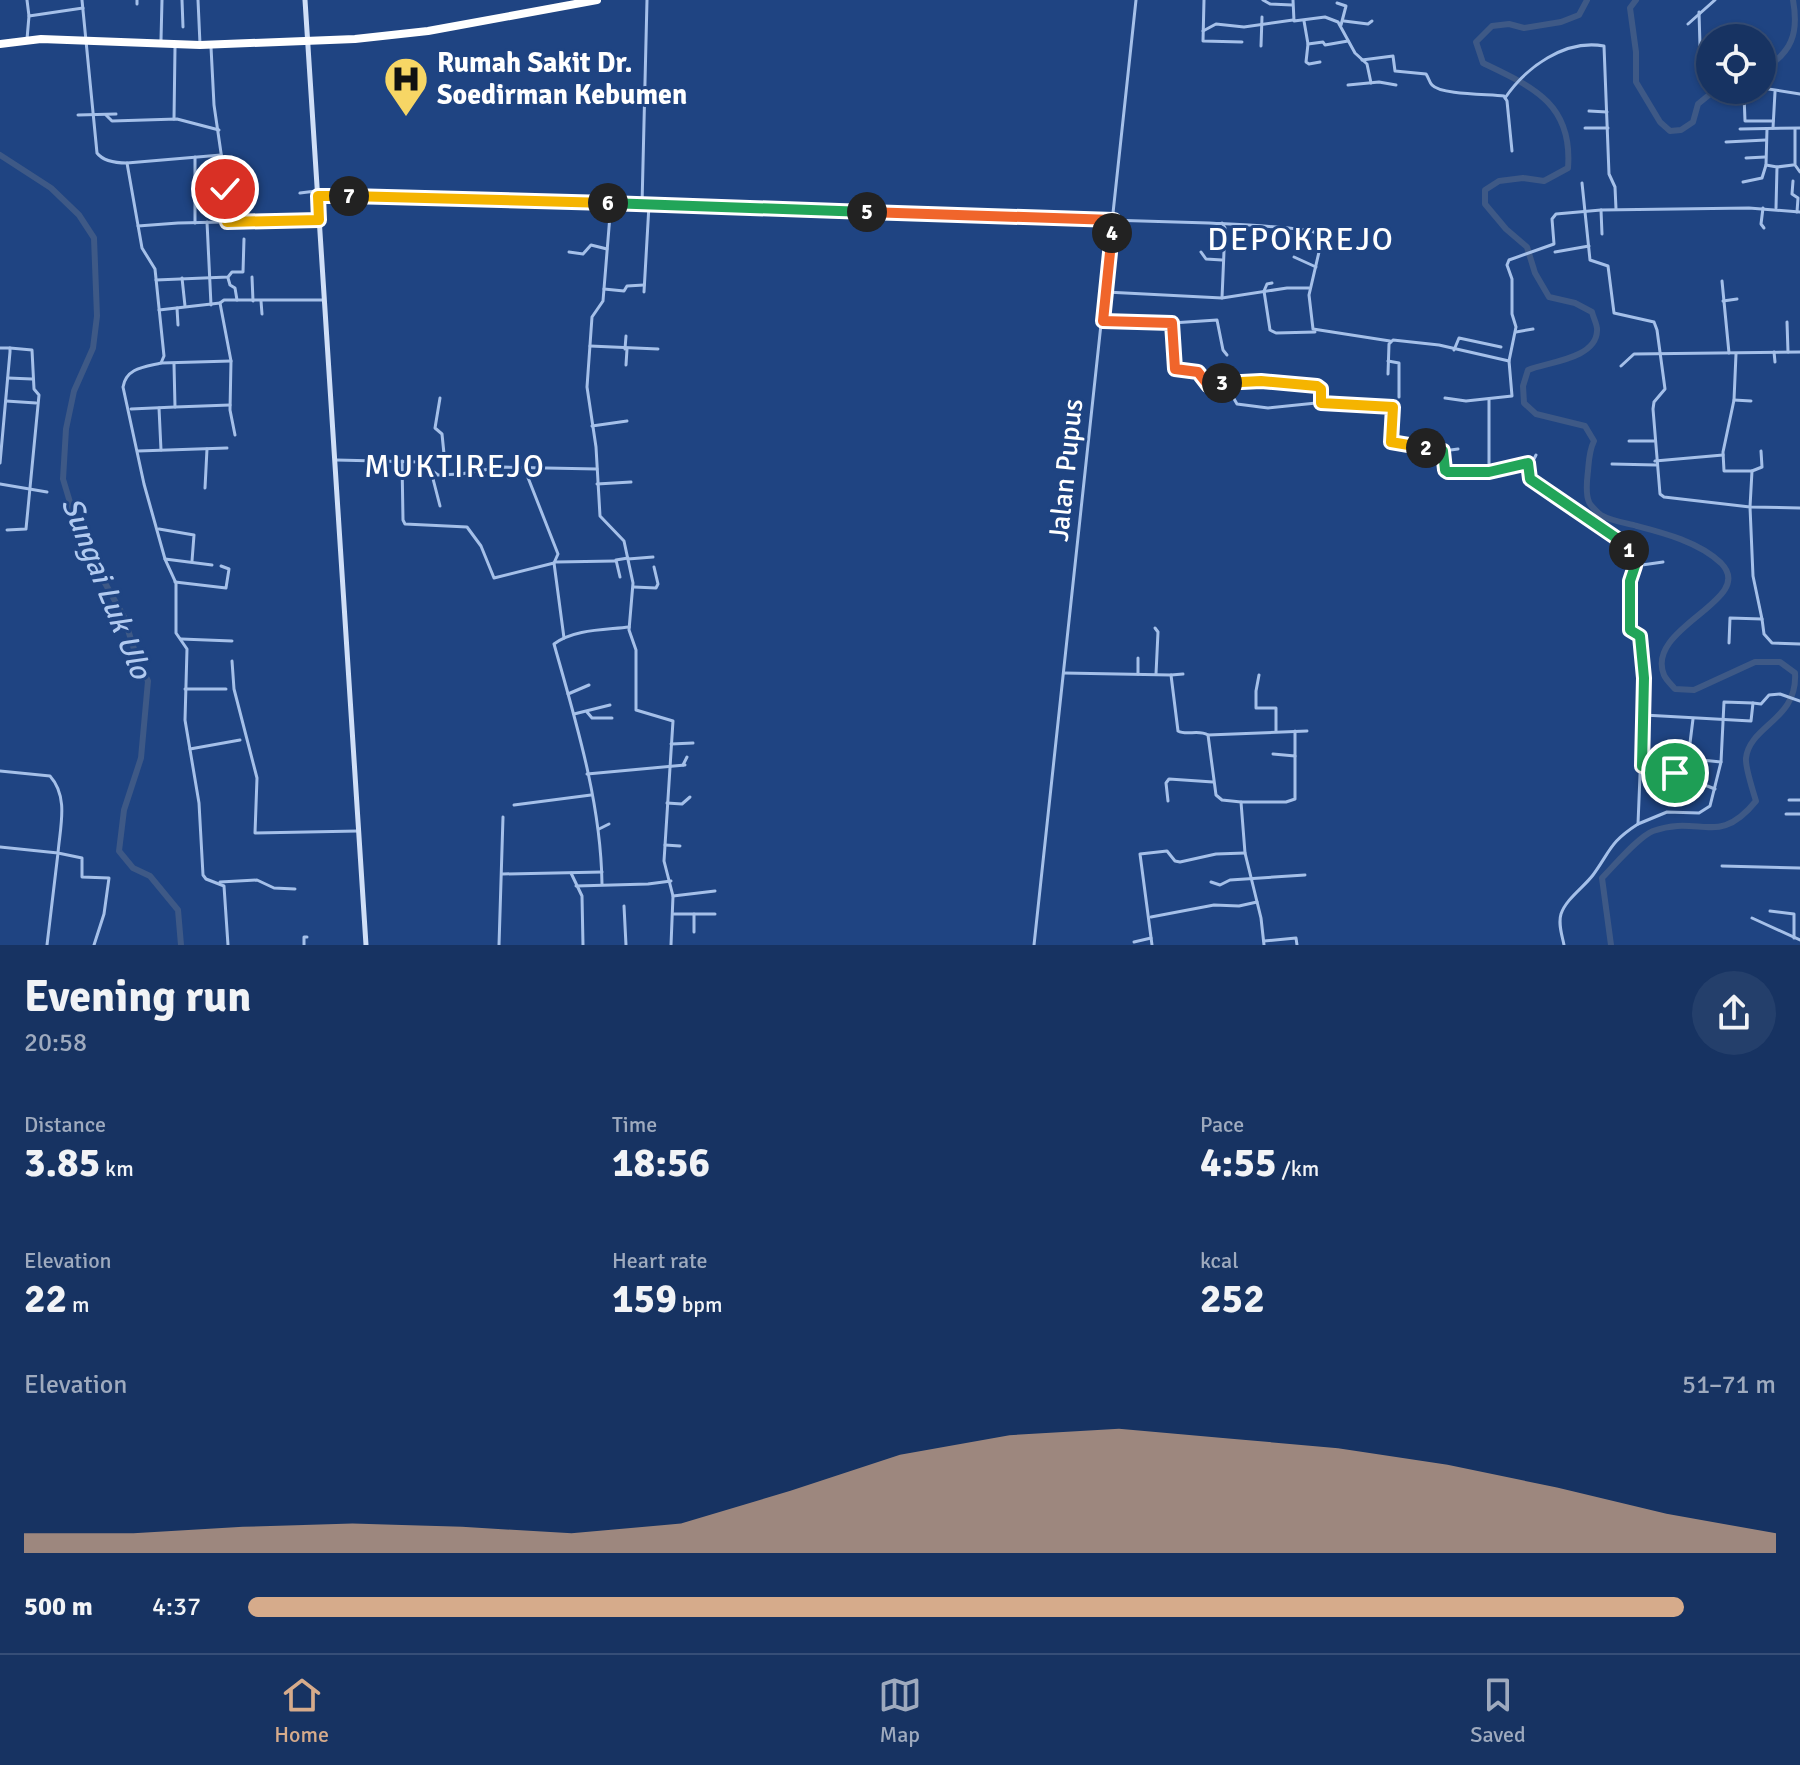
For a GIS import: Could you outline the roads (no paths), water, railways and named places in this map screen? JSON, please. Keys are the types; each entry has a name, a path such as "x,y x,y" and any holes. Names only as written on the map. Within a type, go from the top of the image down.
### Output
{"highway":[{"path":"2,43 27,39 161,41 200,45 308,42 428,31 597,0"}],"main road":[{"path":"305,0 366,945"}],"street":[{"path":"27,0 27,39"},
{"path":"82,0 91,115 98,156 116,163 127,163 221,155"},
{"path":"161,41 162,0"},
{"path":"182,0 183,27"},
{"path":"198,0 200,45"},
{"path":"642,205 647,0"},
{"name":"Jalan Pupus","path":"1034,945 1136,0"},
{"path":"1204,0 1203,42 1242,42"},
{"path":"1263,0 1292,3 1293,20"},
{"path":"1688,24 1715,0"},
{"path":"1337,3 1346,5 1342,23 1348,41 1367,64 1371,83"},
{"path":"29,16 83,8"},
{"path":"1699,12 1699,24"},
{"path":"1261,46 1262,17"},
{"path":"1203,31 1216,24 1244,27 1325,17 1342,23 1368,24 1372,21"},
{"path":"1304,21 1307,63 1320,62"},
{"path":"1308,44 1348,41"},
{"path":"174,119 176,44"},
{"path":"211,45 214,105 227,194 227,222"},
{"path":"1512,151 1505,98 1522,75 1561,52 1603,45 1609,174 1615,187 1616,209"},
{"path":"1362,60 1393,56 1395,71 1426,74 1436,88 1505,98"},
{"path":"1348,85 1396,85"},
{"path":"1776,92 1800,94"},
{"path":"1743,104 1745,121 1773,121"},
{"path":"1743,182 1762,178 1774,104"},
{"path":"1589,111 1607,112"},
{"path":"78,115 116,114"},
{"path":"106,115 112,121 174,119 219,130"},
{"path":"1585,128 1608,128"},
{"path":"1740,129 1798,128 1795,165 1800,172"},
{"path":"1726,142 1766,140"},
{"path":"195,157 195,223"},
{"path":"1746,158 1765,157"},
{"path":"127,163 142,248 155,269 164,351 161,363"},
{"path":"1766,165 1795,165"},
{"path":"1776,208 1777,167"},
{"path":"1445,398 1466,401 1512,396 1509,361 1515,333 1513,281 1507,265 1509,260 1524,253 1554,244 1554,215 1616,209 1776,208 1798,212 1793,181"},
{"path":"1582,183 1590,261 1601,262 1608,267 1614,313 1654,322 1665,389 1653,405 1658,491 1661,496 1750,507 1800,508"},
{"path":"300,193 1222,223 1314,231 1319,248 1310,288 1310,312 1315,332"},
{"path":"611,203 603,303 593,316 587,399 601,519 624,541 634,587 629,627 636,650 636,710 673,720 664,866 673,896 671,945"},
{"path":"644,292 649,205"},
{"path":"1763,208 1761,224 1764,228"},
{"path":"1601,210 1602,234"},
{"path":"138,226 319,220"},
{"path":"207,222 211,305"},
{"path":"1222,223 1225,228 1222,298"},
{"path":"156,280 226,277 232,272 243,272 244,239"},
{"path":"569,252 583,254 591,245 607,249"},
{"path":"1555,252 1589,246"},
{"path":"1201,252 1206,259 1222,260"},
{"path":"1294,257 1310,267 1316,267"},
{"path":"226,277 235,288 237,300"},
{"path":"252,277 253,301"},
{"path":"182,278 185,308"},
{"path":"1722,281 1729,354"},
{"path":"1272,283 1265,286 1264,291 1270,330 1276,333 1315,332 1412,341 1509,361"},
{"path":"604,289 624,291 627,286 644,285"},
{"path":"1106,292 1222,298 1310,288"},
{"path":"1723,301 1737,299"},
{"path":"159,310 211,305 224,300 324,300"},
{"path":"261,301 262,314"},
{"path":"220,303 231,361 230,405 235,435"},
{"path":"177,308 178,325"},
{"path":"1103,321 1172,323 1218,320 1223,350 1227,355"},
{"path":"1787,322 1788,352"},
{"path":"1172,323 1175,369 1198,372 1208,385 1261,381 1320,387 1321,403"},
{"path":"1515,333 1533,329"},
{"path":"626,336 626,365"},
{"path":"1454,350 1459,338 1501,347"},
{"path":"1388,374 1390,341"},
{"path":"590,346 658,349"},
{"path":"0,348 32,350 34,391 39,395 26,529 7,530"},
{"path":"0,463 10,348"},
{"path":"1774,352 1775,362"},
{"path":"1621,366 1634,354 1800,352"},
{"path":"1736,354 1734,400 1723,455 1725,471 1752,471 1762,467 1761,451"},
{"path":"231,361 161,363 136,369 127,374 123,387 144,484 165,559 175,582 176,633 187,649 185,720 199,803 203,875 206,879 220,882 257,880 274,888 295,889"},
{"path":"1388,361 1399,363 1399,397"},
{"path":"174,364 175,407"},
{"path":"8,378 33,379"},
{"path":"1232,384 1237,404 1268,408 1321,403 1393,407 1392,443 1443,451 1458,449"},
{"path":"440,398 435,428 442,434 446,475"},
{"path":"1489,400 1489,472"},
{"path":"1734,400 1751,401"},
{"path":"6,401 36,403"},
{"path":"129,409 230,405"},
{"path":"159,408 161,450"},
{"path":"592,426 627,421"},
{"path":"1629,441 1655,441"},
{"path":"138,451 227,448"},
{"path":"205,488 207,449"},
{"path":"1443,451 1447,472 1489,472 1528,463 1536,455"},
{"path":"1612,464 1656,463 1723,455"},
{"path":"336,460 420,462 436,474 446,475 501,467 597,469"},
{"path":"402,461 405,524 467,527 481,546 494,578 555,563 653,557"},
{"path":"1528,463 1530,479 1625,544 1635,566 1630,581 1630,628 1640,636 1644,715 1638,824"},
{"path":"524,468 558,554 555,563 564,638"},
{"path":"431,471 440,506"},
{"path":"1752,471 1753,576 1764,634 1772,643 1800,644"},
{"path":"597,484 631,482"},
{"path":"0,484 47,492"},
{"path":"159,529 194,535 192,561"},
{"path":"165,559 212,565"},
{"path":"615,561 620,577"},
{"path":"1635,566 1663,562"},
{"path":"175,582 226,588 229,585 229,569 221,566"},
{"path":"634,587 656,588 654,567"},
{"path":"1729,643 1730,618 1762,619"},
{"path":"602,884 599,829 574,714 554,644 564,638 629,627"},
{"path":"1155,628 1158,632 1156,674"},
{"path":"181,639 232,641"},
{"path":"1138,658 1138,674"},
{"path":"232,661 234,689 257,778 255,833 358,831"},
{"path":"1064,673 1183,674"},
{"path":"1171,675 1178,731 1182,733 1202,731 1208,735 1307,731"},
{"path":"1259,675 1256,706 1276,708 1276,731"},
{"path":"568,694 589,685"},
{"path":"185,689 226,689"},
{"path":"1564,945 1560,922 1562,912 1618,838 1638,824 1667,812 1705,811 1710,806 1721,762 1724,702 1761,704 1767,696 1780,694 1798,700"},
{"path":"1644,715 1751,721 1753,703"},
{"path":"574,714 610,705"},
{"path":"587,712 592,718 612,718"},
{"path":"1688,759 1693,719"},
{"path":"1208,735 1216,795 1222,800 1241,802 1286,802 1295,799 1295,731"},
{"path":"190,749 240,740"},
{"path":"671,744 693,743"},
{"path":"1273,754 1295,756"},
{"path":"1642,754 1721,762"},
{"path":"587,774 684,765 687,757"},
{"path":"1697,782 1701,760"},
{"path":"1642,766 1675,773 1715,791"},
{"path":"0,771 50,776 60,789 58,853 47,945"},
{"path":"1168,801 1166,783 1169,779 1214,782"},
{"path":"514,805 591,795"},
{"path":"667,803 682,804 690,797"},
{"path":"1789,800 1800,800"},
{"path":"1241,802 1245,853 1264,943 1296,938 1297,945"},
{"path":"1786,814 1800,814"},
{"path":"499,945 503,817"},
{"path":"599,829 609,824"},
{"path":"665,845 680,846"},
{"path":"0,847 82,858 82,877 109,878 104,914 94,945"},
{"path":"1152,945 1139,855 1167,851 1177,862 1216,854 1245,853"},
{"path":"1722,866 1800,868"},
{"path":"502,874 602,872"},
{"path":"571,873 582,896 583,945"},
{"path":"1211,882 1220,885 1230,880 1305,875"},
{"path":"576,886 671,881"},
{"path":"220,882 225,888 227,903 228,945"},
{"path":"673,896 715,891"},
{"path":"1149,917 1214,905 1239,906 1257,902"},
{"path":"624,906 626,945"},
{"path":"1770,911 1794,914 1794,938"},
{"path":"674,914 715,914"},
{"path":"694,914 694,932"},
{"path":"1752,918 1800,940"},
{"path":"304,945 304,937 307,937"},
{"path":"1134,942 1151,938"}],"waterway":[{"path":"1587,0 1579,15 1561,22 1524,28 1509,24 1492,26 1476,42 1483,63 1546,100 1564,128 1568,146 1568,168 1544,181 1523,178 1499,181 1485,190 1485,204 1506,229 1527,247 1535,273 1549,297 1575,303 1592,312 1597,329 1595,340 1580,354 1528,370 1523,386 1524,403 1536,414 1585,426 1594,441 1589,459 1587,495 1600,514 1692,544 1721,563 1728,576 1725,589 1670,642 1662,658 1664,675 1675,689 1694,690 1755,662 1780,662 1795,673 1789,701 1749,747 1746,762 1756,801 1743,815 1719,827 1684,826 1653,831 1633,845 1602,878 1611,945"},
{"path":"1636,0 1630,8 1636,52 1636,82 1660,122 1670,131 1681,130 1693,122 1698,104"},
{"path":"1776,60 1787,49 1794,32 1793,0"},
{"name":"Sungai Luk Ulo","path":"0,155 51,188 79,215 94,238 97,316 93,348 74,391 66,429 63,479 82,542 124,617 138,662 148,681 141,758 124,810 119,851 133,868 150,876 178,910 181,945"}],"place":[{"name":"Rumah Sakit Dr. Soedirman Kebumen","path":"406,118"}],"district":[{"name":"DEPOKREJO","path":"1301,239"},
{"name":"MUKTIREJO","path":"455,466"}]}
